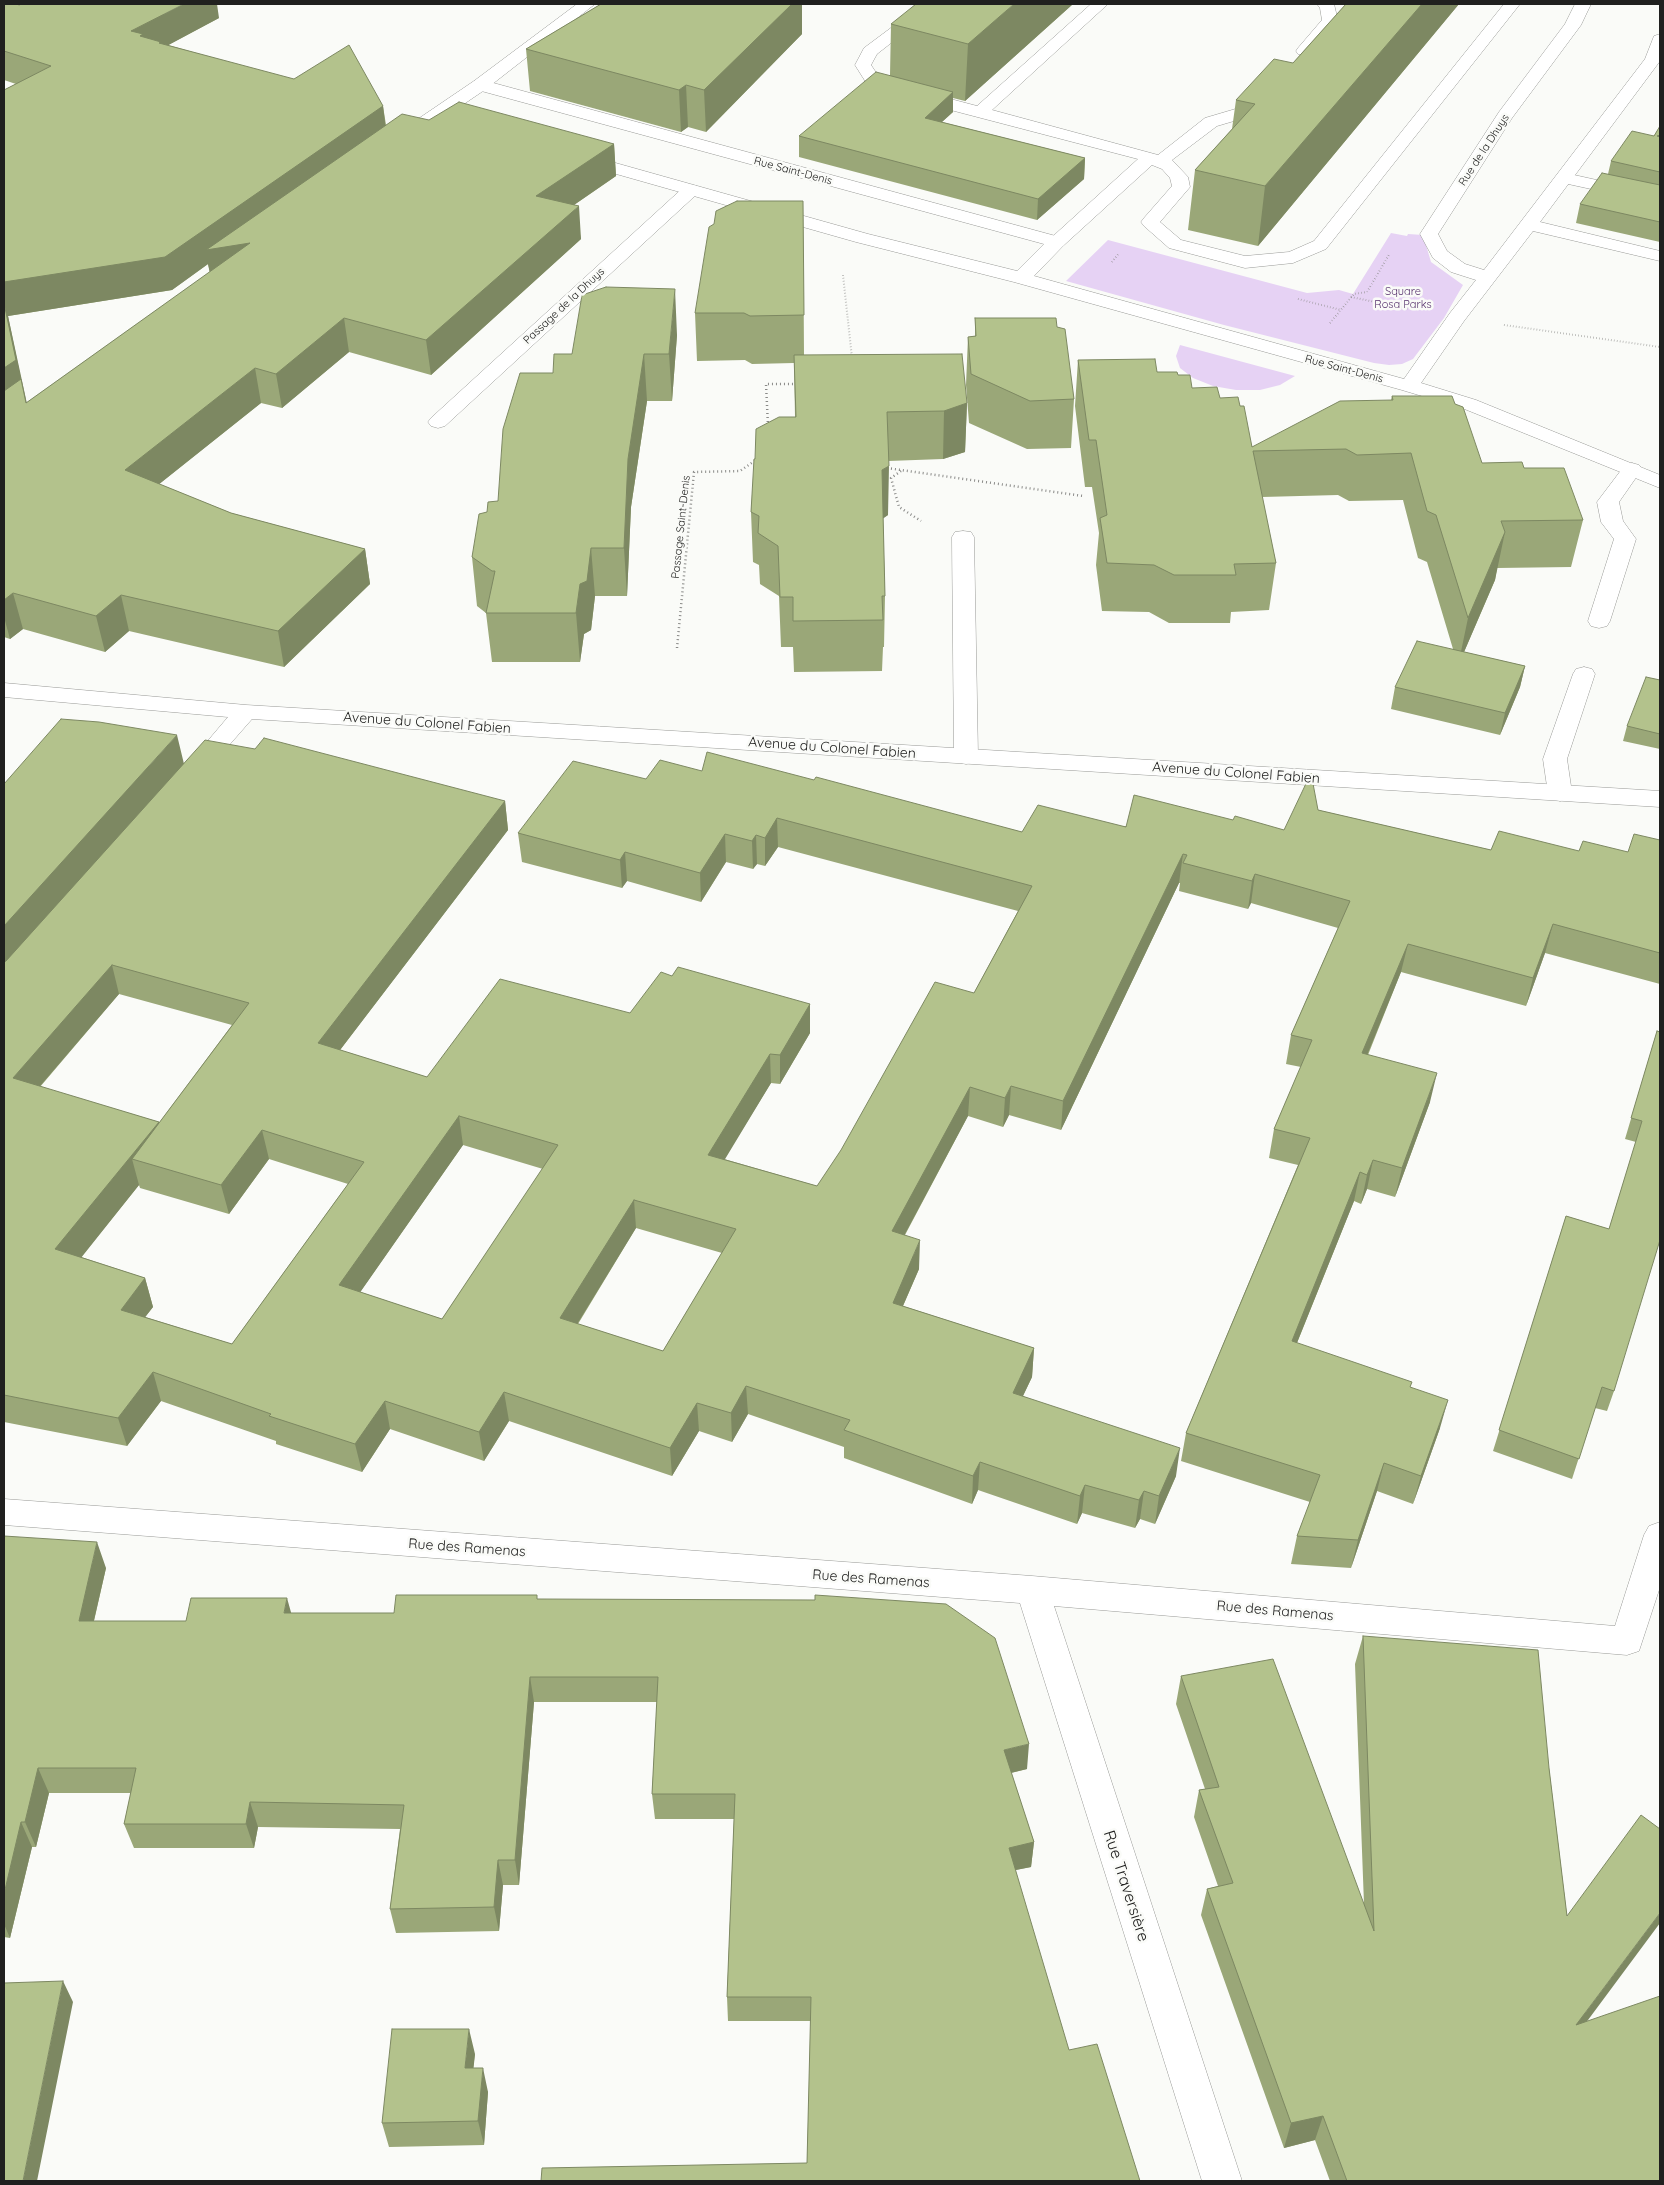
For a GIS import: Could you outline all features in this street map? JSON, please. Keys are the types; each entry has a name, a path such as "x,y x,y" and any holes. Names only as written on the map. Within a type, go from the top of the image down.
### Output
{"street":[{"path":"386,149 480,85 587,4"},
{"path":"933,4 870,51 863,65 873,80 884,87 1154,160 1168,166 1179,177 1181,187 1150,222 1174,244 1245,262 1293,257 1320,245 1512,4"},
{"path":"980,112 1100,4"},
{"path":"1292,65 1330,21 1328,6 1325,4"},
{"name":"Rue de la Dhuys","path":"1488,278 1458,268 1440,254 1429,234 1505,116 1573,25 1583,4"},
{"path":"1409,386 1457,317 1654,60 1660,39"},
{"name":"Rue Saint-Denis","path":"480,85 1057,242"},
{"path":"1021,278 1057,242 1154,160 1211,122 1254,109 1274,87"},
{"path":"431,117 456,123"},
{"name":"Rue Saint-Denis","path":"559,152 862,238 1021,278 1302,358 1409,386 1469,404 1660,482"},
{"path":"1565,178 1660,198"},
{"name":"Passage de la Dhuys","path":"438,422 691,190"},
{"path":"1529,225 1660,256"},
{"path":"1599,621 1625,539 1612,522 1608,502 1632,469"},
{"path":"963,537 966,757"},
{"path":"1560,793 1554,759 1584,674"},
{"name":"Avenue du Colonel Fabien","path":"4,690 246,712 1660,799"},
{"path":"181,785 246,712"},
{"name":"Rue des Ramenas","path":"4,1512 1032,1590 1627,1641 1660,1535"},
{"name":"Rue Traversière","path":"1032,1590 1222,2181"}],"path":[{"path":"853,366 840,255 862,238"},
{"path":"1302,358 1351,297 1354,294 1367,292 1394,246"},
{"path":"1351,297 1434,315 1660,347"},
{"path":"768,433 766,384 806,384"},
{"name":"Passage Saint-Denis","path":"677,648 694,472 740,471 762,457"},
{"path":"887,468 1083,496"},
{"path":"902,470 891,478 899,507 926,524 963,537"}],"green space":[{"name":"Square Rosa Parks","path":"1391,233 1407,236 1408,234 1423,235 1431,262 1463,285 1444,318 1413,359 1402,364 1374,363 1224,325 1066,281 1108,240 1307,293 1339,290 1353,294"},
{"path":"1180,345 1295,376 1280,385 1260,390 1236,390 1213,386 1193,378 1180,368 1176,356"}],"building":[{"path":"4,4 184,4 131,31 143,34 140,36 161,42 159,43 294,79 349,45 383,106 165,257 4,282 4,90 51,66 4,51"},
{"path":"601,4 792,4 704,90 686,85 679,90 526,49"},
{"path":"916,4 1014,4 968,44 891,24"},
{"path":"1346,4 1422,4 1265,186 1195,170 1255,104 1236,100 1274,59 1293,63"},
{"path":"876,72 953,92 925,118 1085,158 1038,199 799,136"},
{"path":"459,102 614,144 536,196 579,206 426,340 344,318 276,374 255,368 125,470 231,513 365,549 278,631 121,595 96,616 13,593 4,600 4,391 21,379 26,403 250,243 206,250 402,114 429,120"},
{"path":"1660,126 1660,135 1657,136 1660,137 1660,172 1611,161 1632,131 1654,136"},
{"path":"1602,173 1660,185 1660,222 1580,204"},
{"path":"737,201 803,201 804,315 750,316 744,313 695,313 709,227 714,224 716,211"},
{"path":"606,287 675,289 669,354 644,354 628,459 624,548 591,548 587,581 580,584 576,613 486,613 495,571 492,571 472,557 479,514 487,512 488,502 498,501 503,429 520,373 553,373 554,354 572,354 582,295"},
{"path":"4,303 16,360 4,368"},
{"path":"975,318 1056,318 1057,327 1065,329 1074,399 1030,401 971,374 968,337 976,336"},
{"path":"962,354 967,403 944,411 887,412 889,466 882,470 885,596 882,596 883,620 793,621 793,597 780,597 778,546 758,533 759,516 751,512 756,429 779,417 796,417 794,355"},
{"path":"1155,359 1157,372 1177,372 1178,375 1190,375 1192,388 1217,387 1220,398 1238,397 1240,406 1244,406 1252,447 1340,401 1393,400 1392,396 1452,396 1455,404 1463,407 1482,463 1522,462 1524,468 1564,468 1583,520 1501,521 1505,532 1468,618 1436,515 1427,511 1411,453 1357,455 1346,449 1253,451 1276,563 1234,564 1236,575 1174,575 1154,565 1107,563 1100,518 1107,515 1096,440 1089,440 1078,360"},
{"path":"1417,641 1525,666 1505,713 1395,687"},
{"path":"1646,677 1660,680 1660,734 1627,726"},
{"path":"61,719 99,722 177,735 4,926 4,784"},
{"path":"264,738 505,801 318,1043 427,1077 500,979 630,1013 661,972 672,976 678,967 810,1004 780,1055 770,1054 708,1155 817,1186 841,1150 935,982 974,993 1032,886 777,818 765,838 756,835 752,841 725,834 700,873 625,852 620,860 518,833 573,761 646,779 660,760 702,771 707,752 814,780 816,777 1022,832 1038,805 1126,827 1134,795 1233,820 1235,816 1284,830 1311,773 1318,810 1491,850 1499,831 1579,851 1583,841 1628,852 1634,834 1660,840 1660,953 1553,924 1533,978 1408,944 1362,1053 1437,1073 1402,1168 1373,1160 1367,1175 1360,1172 1292,1341 1412,1382 1410,1387 1448,1400 1421,1476 1384,1463 1358,1540 1297,1536 1320,1475 1186,1433 1310,1138 1274,1129 1312,1040 1291,1035 1350,901 1255,874 1252,881 1183,863 1187,855 1183,854 1063,1101 1011,1086 1005,1098 970,1087 892,1231 920,1240 893,1303 1034,1348 1013,1393 1180,1448 1159,1496 1144,1491 1139,1500 1085,1485 1080,1496 980,1462 973,1476 844,1430 850,1420 746,1386 731,1413 697,1403 670,1448 504,1392 479,1432 385,1401 355,1444 269,1416 271,1414 153,1372 118,1418 4,1395 4,962 205,740 255,749","holes":["112,965 249,1003 132,1159 221,1185 262,1130 364,1162 232,1344 121,1310 145,1278 55,1249 159,1122 13,1078","459,1116 558,1145 442,1319 339,1285","634,1200 736,1229 663,1351 560,1318"]},
{"path":"1657,1031 1660,1032 1660,1240 1614,1391 1602,1387 1579,1459 1499,1430 1566,1216 1609,1229 1642,1121 1631,1118"},
{"path":"4,1536 97,1542 79,1621 186,1621 191,1598 287,1598 284,1613 394,1613 396,1595 537,1595 537,1599 815,1600 815,1595 946,1604 995,1638 1029,1744 1004,1750 1034,1842 1009,1848 1069,2050 1097,2044 1140,2181 541,2181 542,2168 807,2163 811,1997 727,1997 735,1794 652,1794 658,1677 530,1677 515,1860 498,1860 494,1907 390,1909 404,1805 250,1802 246,1824 124,1824 136,1768 38,1768 25,1822 21,1822 4,1894"},
{"path":"1363,1636 1538,1650 1549,1768 1567,1916 1641,1815 1660,1829 1660,1913 1576,2025 1660,1996 1660,2181 1347,2181 1323,2116 1291,2123 1207,1889 1233,1883 1199,1790 1219,1787 1181,1676 1273,1659 1374,1931"},
{"path":"63,1981 23,2181 4,2181 4,1983"},
{"path":"392,2029 469,2029 465,2068 483,2068 478,2121 382,2123"}]}
